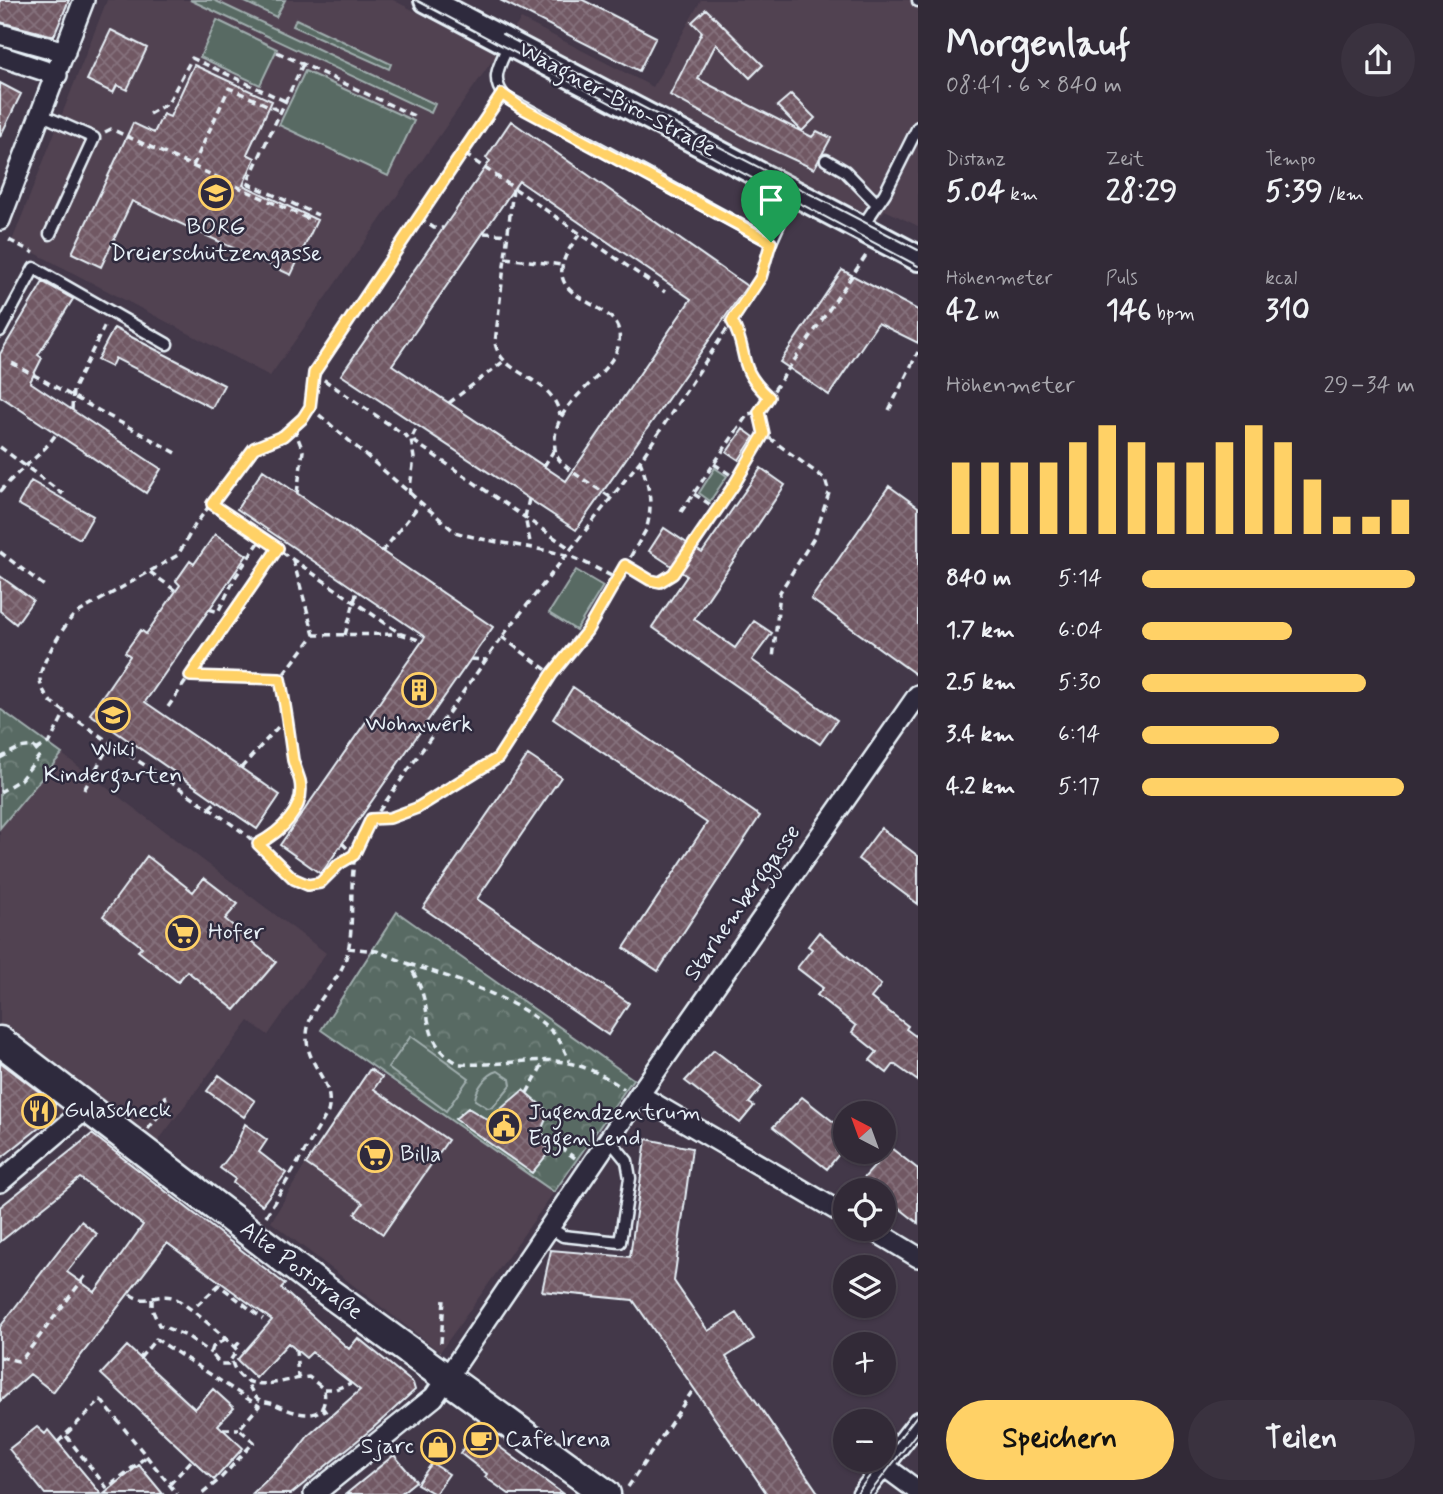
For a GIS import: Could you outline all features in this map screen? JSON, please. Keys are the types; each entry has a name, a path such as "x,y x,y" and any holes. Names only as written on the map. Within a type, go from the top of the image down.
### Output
{"main road":[{"name":"Alte Poststraße","path":"0,1041 447,1378 616,1492"}],"street":[{"path":"0,220 42,116 84,0"},
{"name":"Waagner-Biro-Straße","path":"426,0 793,193 865,239 918,258"},
{"path":"0,34 65,52"},
{"path":"0,56 57,75"},
{"name":"Starhemberggasse","path":"314,1494 434,1397 609,1139 632,1093 918,696"},
{"path":"632,1093 833,1207"},
{"path":"0,1182 87,1108"},
{"path":"892,1241 918,1257"},
{"path":"896,1450 918,1422"},
{"path":"862,1494 879,1472"},
{"path":"892,1472 918,1491"}],"lane":[{"path":"509,43 496,73 495,82 502,94 520,107 771,242 793,193"},
{"path":"42,116 94,138 50,234"},
{"path":"865,239 877,204 918,127"},
{"path":"825,160 845,171 877,204"},
{"path":"0,331 34,268 167,344"},
{"path":"549,1226 564,1236 620,1242 630,1178 627,1161 609,1139"}],"path":[{"path":"277,52 414,116"},
{"path":"149,114 168,103 192,58 285,101"},
{"path":"303,64 247,183 318,215"},
{"path":"193,166 229,88 281,111"},
{"path":"354,855 339,864 320,883 308,885 294,879 258,844 209,808 51,702 42,690 40,676 64,626 74,615 178,555 254,448 283,436 310,407 314,373 502,94"},
{"path":"94,138 111,129 313,221"},
{"path":"463,153 665,292"},
{"path":"514,188 495,343 497,354 503,361 540,384 557,401 560,415 554,449 544,466"},
{"path":"419,217 434,228 443,228"},
{"path":"484,233 508,235"},
{"path":"560,415 618,351 619,330 611,318 577,297 567,285 562,265 564,255 580,234"},
{"path":"681,512 748,414 759,412 865,239"},
{"path":"9,240 34,253"},
{"path":"265,1218 328,1112 332,1100 329,1088 308,1048 307,1031 313,1011 343,967 348,948 354,855 371,819 502,637 640,461 761,277 771,242"},
{"path":"505,258 562,265"},
{"path":"72,410 72,399 86,360 112,313"},
{"path":"732,321 747,373 769,397"},
{"path":"889,410 918,352"},
{"path":"449,403 503,361"},
{"path":"12,363 72,399 178,454"},
{"path":"314,373 571,549"},
{"path":"310,407 455,532 484,541 565,555 616,578"},
{"path":"759,412 764,434 825,479 829,493 815,536 780,592 773,659"},
{"path":"410,495 414,458 411,439 418,425"},
{"path":"294,427 303,451 297,493"},
{"path":"0,492 25,465 46,451 56,434"},
{"path":"625,565 650,580 660,582 673,574 764,434"},
{"path":"0,447 63,494"},
{"path":"554,449 560,462 610,497"},
{"path":"371,819 390,818 417,808 462,778 484,770 498,758 552,674 587,631 616,578 639,544 652,512 650,490 640,461"},
{"path":"714,464 737,479"},
{"path":"694,494 717,509"},
{"path":"529,499 525,517 531,547"},
{"path":"212,504 401,634 422,641"},
{"path":"382,552 420,504"},
{"path":"209,609 218,612 236,576 262,538"},
{"path":"168,707 278,548 280,538"},
{"path":"0,552 47,588"},
{"path":"293,558 314,635"},
{"path":"150,572 176,591"},
{"path":"345,635 358,591"},
{"path":"314,635 401,634"},
{"path":"258,844 279,831 290,819 297,803 300,783 294,763 280,679 314,635"},
{"path":"502,637 552,674"},
{"path":"471,659 485,660"},
{"path":"190,676 280,679"},
{"path":"36,750 50,742 65,712"},
{"path":"241,768 278,727 289,721"},
{"path":"84,790 110,744"},
{"path":"0,758 19,747 33,746 40,755 21,779 0,792"},
{"path":"209,808 217,801"},
{"path":"297,803 305,809"},
{"path":"342,844 354,855"},
{"path":"348,948 377,951 467,982 524,1012 556,1036 569,1061"},
{"path":"409,964 422,990 428,1026 444,1055 459,1064 569,1061 601,1073 632,1093"},
{"path":"527,1093 545,1060"},
{"path":"147,1130 167,1105 165,1095"},
{"path":"540,1133 577,1159"},
{"path":"0,1357 18,1361 23,1358 87,1274"},
{"path":"197,1305 219,1285 263,1319"},
{"path":"130,1294 135,1298 173,1297 208,1322 235,1347"},
{"path":"152,1299 152,1309 159,1325 187,1336 211,1353 220,1364 232,1362"},
{"path":"440,1343 444,1299"},
{"path":"140,1358 156,1339 259,1406 239,1429"},
{"path":"211,1353 213,1347 225,1339"},
{"path":"242,1340 235,1347 232,1362 258,1399 294,1413 308,1415 322,1407"},
{"path":"296,1349 298,1378"},
{"path":"246,1380 267,1384 309,1377 324,1389 337,1389 351,1383"},
{"path":"324,1389 322,1407 329,1417"},
{"path":"616,1492 693,1390"},
{"path":"58,1442 101,1400 177,1494"},
{"path":"202,1494 220,1479 254,1442 239,1429 223,1429"},
{"path":"65,1436 107,1488 147,1456"},
{"path":"170,1484 192,1460"}],"shaded area":[{"name":"BORG Dreierschützengasse","path":"107,0 241,0 276,17 285,0 393,0 497,53 521,19 653,87 701,0 918,0 918,226 885,210 861,245 497,54 270,376 12,241"},
{"path":"62,754 326,953 268,1035 249,1021 136,1170 90,1132 60,1112 52,1096 0,1057 0,828"},
{"path":"371,1067 554,1192 440,1352 271,1222 317,1145"}],"green space":[{"path":"190,0 214,0 435,104 431,113"},
{"path":"241,0 285,0 276,17"},
{"path":"296,19 391,64 389,69 293,26"},
{"path":"217,20 277,49 260,85 200,57"},
{"path":"305,71 414,121 388,176 279,125"},
{"path":"715,468 727,476 710,501 699,493"},
{"path":"576,570 603,586 576,630 549,613"},
{"path":"0,709 62,754 0,828"},
{"path":"397,912 633,1079 554,1192 321,1030"},
{"path":"411,1036 469,1078 446,1111 388,1068"},
{"path":"498,1071 510,1079 511,1085 493,1107 488,1108 475,1100 476,1095 486,1078"}],"building":[{"path":"0,0 69,0 54,36 0,22"},
{"path":"500,0 583,0 656,37 639,71"},
{"path":"706,9 763,65 750,78 716,44 698,79 812,137 817,131 831,138 814,169 751,140 670,95 702,32 692,22"},
{"path":"111,30 147,48 127,90 117,85 113,93 87,80"},
{"path":"194,65 272,101 247,154 255,158 243,185 317,220 291,275 132,201 101,267 72,253 133,123 154,133 163,114 170,117"},
{"path":"0,83 21,94 0,137"},
{"path":"791,94 815,118 802,131 777,106"},
{"path":"511,121 747,286 576,530 341,375 490,161 486,158","holes":["519,181 691,299 566,481 392,365"]},
{"path":"842,270 918,310 918,343 878,323 829,395 780,362"},
{"path":"43,282 73,299 38,355 42,358 30,382 161,469 146,493 0,396 0,354"},
{"path":"114,328 224,385 212,408 115,358 111,367 97,360"},
{"path":"743,429 754,437 739,460 727,452"},
{"path":"761,468 785,485 694,619 735,648 754,621 772,633 752,660 837,720 820,744 652,627 687,576 649,551 664,528 702,553"},
{"name":"Wohnwerk","path":"263,470 493,627 321,874 280,845 425,637 237,509"},
{"path":"31,481 93,516 80,539 18,504"},
{"path":"889,486 918,507 918,676 811,599"},
{"path":"215,534 247,555 145,702 280,795 257,829 90,714 130,656 125,652 141,630 146,634 180,585 176,581 190,561 194,564"},
{"path":"0,576 33,600 16,624 0,611"},
{"path":"573,687 760,816 658,971 624,948 707,823 553,719"},
{"path":"528,755 561,777 477,899 629,1003 608,1035 423,908"},
{"path":"881,828 918,856 918,904 858,859"},
{"name":"Hofer","path":"147,856 193,892 204,878 238,904 225,919 276,962 235,1010 187,971 178,982 138,951 142,947 103,916"},
{"path":"819,932 881,985 871,998 908,1026 906,1029 918,1038 918,1081 894,1064 887,1073 870,1060 877,1052 852,1032 856,1026 817,995 823,988 797,968 812,949 808,946"},
{"path":"714,1050 762,1087 749,1103 754,1106 740,1123 685,1081"},
{"path":"0,1062 55,1104 54,1116 0,1159"},
{"name":"Billa","path":"370,1069 382,1077 374,1089 448,1140 383,1234 355,1214 363,1203 306,1164"},
{"path":"219,1075 255,1101 244,1117 207,1091"},
{"name":"Jugendzentrum EggenLend","path":"523,1090 549,1112 537,1140 551,1150 532,1173 455,1119 468,1108 488,1120"},
{"path":"802,1097 833,1122 833,1162 827,1169 773,1127"},
{"path":"245,1124 267,1140 259,1152 286,1173 262,1205 233,1183 235,1179 220,1168 234,1150"},
{"path":"92,1134 285,1284 281,1288 349,1349 358,1338 413,1383 415,1390 373,1428 291,1494 252,1494 294,1454 309,1435 360,1390 312,1352 306,1358 288,1343 256,1378 237,1360 272,1320 167,1243 53,1392 30,1374 0,1401 0,1327 81,1221 97,1234 67,1272 95,1292 143,1225 80,1178 0,1242 0,1207"},
{"path":"646,1139 692,1148 674,1281 708,1331 737,1313 754,1339 726,1357 819,1494 767,1494 633,1300 542,1291 551,1250 630,1257"},
{"path":"896,1152 918,1169 918,1223 896,1206 896,1178 864,1178 876,1164 896,1164"},
{"path":"127,1346 195,1409 213,1389 234,1408 218,1425 243,1448 214,1480 101,1374"},
{"path":"37,1427 45,1434 48,1430 101,1494 45,1494 9,1449"},
{"path":"477,1430 563,1494 509,1494 485,1477 487,1474 460,1453"},
{"path":"394,1455 416,1481 400,1494 346,1494"},
{"path":"432,1463 449,1474 435,1494 417,1484"},
{"path":"139,1465 163,1494 104,1494"}],"tram line":[{"path":"416,0 918,266"},
{"path":"502,34 918,250"},
{"path":"896,1442 918,1414"},
{"path":"869,1494 918,1431"},
{"path":"856,1494 872,1473"}],"place":[{"name":"BORG Dreierschützengasse","path":"216,193"},
{"name":"Wohnwerk","path":"419,690"},
{"name":"Wiki Kindergarten","path":"113,715"},
{"name":"Hofer","path":"183,933"},
{"name":"Gulascheck","path":"39,1111"},
{"name":"Jugendzentrum EggenLend","path":"504,1126"},
{"name":"Billa","path":"375,1155"},
{"name":"Cafe Irena","path":"481,1440"},
{"name":"Sjarc","path":"438,1447"}],"route":[{"path":"502,94 520,107 771,242 761,277 732,321 747,373 769,397 759,412 764,434 734,485 673,574 660,582 650,580 625,565 587,631 552,674 531,711 498,758 484,770 462,778 417,808 390,818 371,819 354,855 339,864 320,883 308,885 294,879 258,844 279,831 290,819 299,798 300,783 294,763 280,679 190,676 278,548 212,504 254,448 283,436 303,418 310,407 314,373 502,94"}]}
